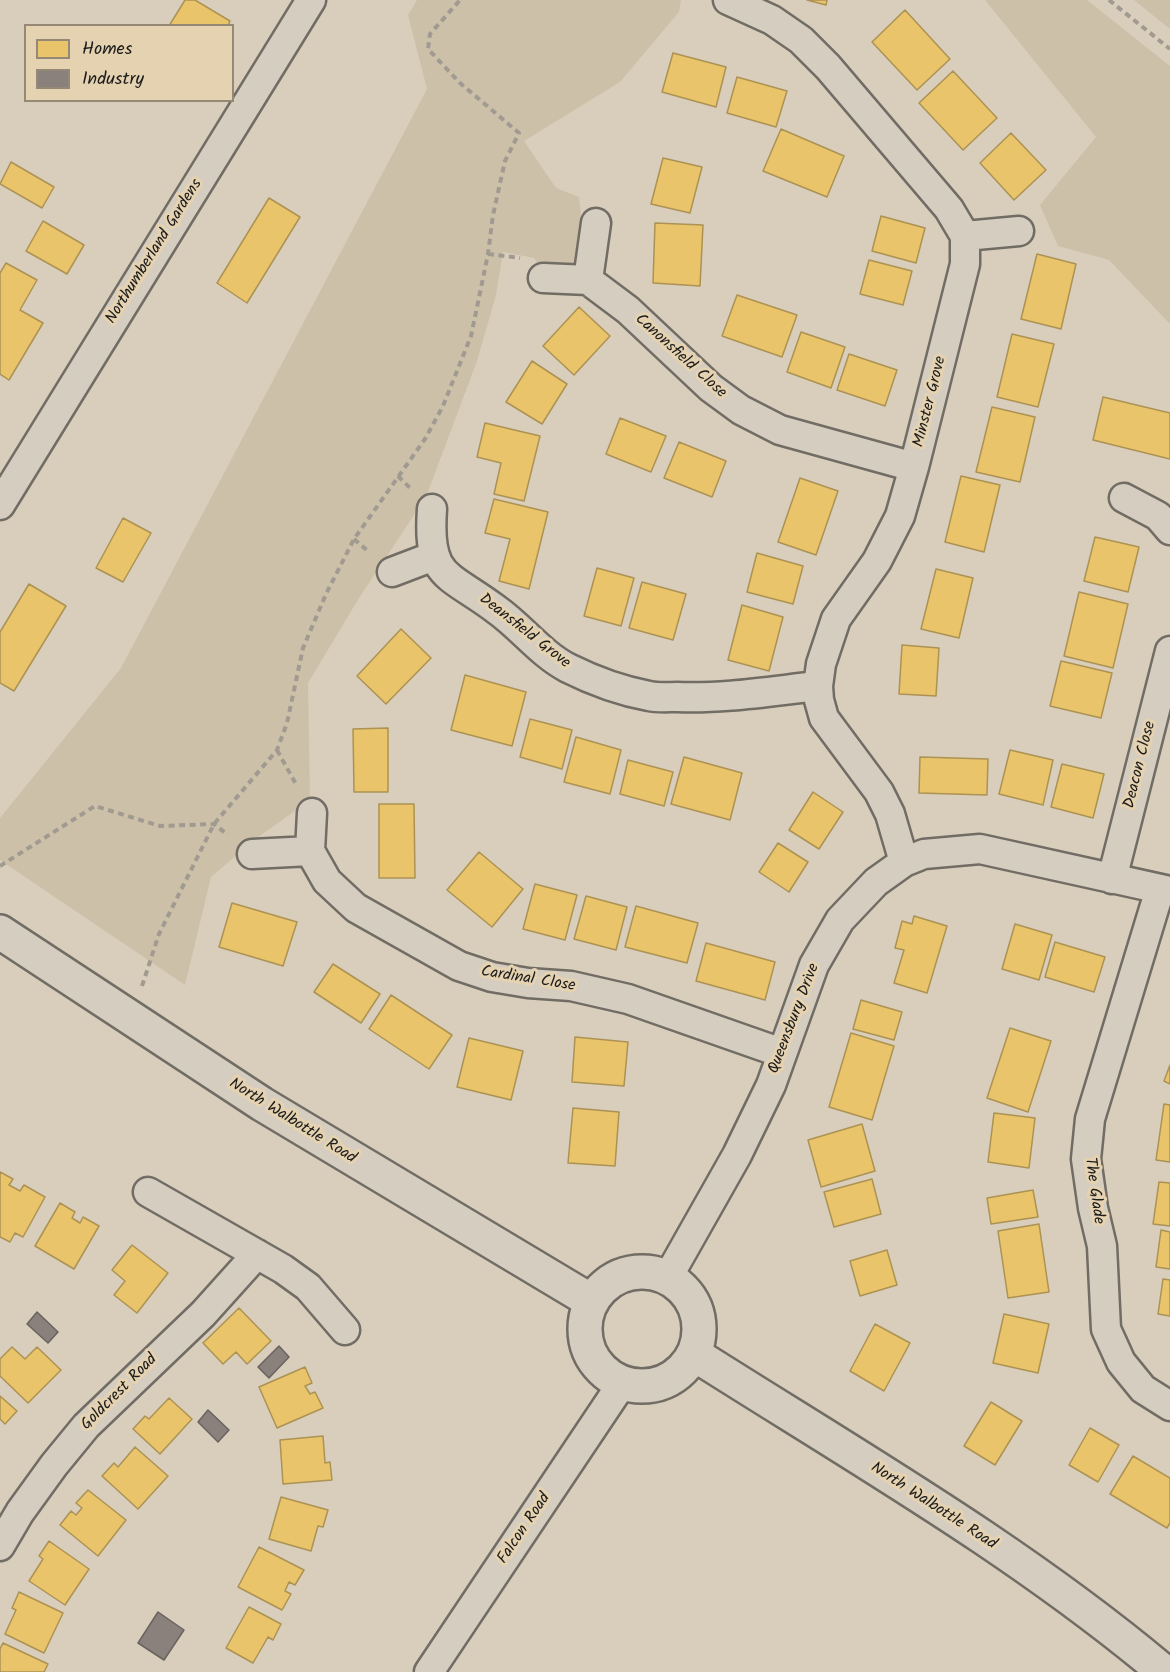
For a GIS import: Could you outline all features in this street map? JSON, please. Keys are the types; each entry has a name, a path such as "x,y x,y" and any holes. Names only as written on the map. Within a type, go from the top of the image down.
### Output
{"street":[{"name":"Northumberland Gardens","path":"0,505 310,0"},
{"name":"Minster Grove","path":"728,0 772,20 801,40 828,67 949,209 964,236 965,264 900,516 877,561 836,619 821,663 818,686 824,718 879,792 890,814 904,862"},
{"path":"543,278 588,280 596,223"},
{"path":"964,236 1019,231"},
{"name":"Canonsfield Close","path":"588,280 628,310 711,388 741,410 780,430 914,467"},
{"path":"1124,498 1158,516 1170,530"},
{"path":"392,572 434,556 430,536 432,509"},
{"name":"Deansfield Grove","path":"434,556 439,568 455,582 510,620 566,667 603,682 650,696 710,698 818,686"},
{"name":"Deacon Close","path":"1112,879 1170,651"},
{"path":"252,854 310,851 312,813"},
{"name":"Queensbury Drive","path":"668,1277 737,1155 771,1084 814,965 840,920 876,882 904,862 924,854 980,849 1165,890"},
{"name":"Cardinal Close","path":"310,851 327,881 356,908 459,966 492,977 528,983 571,986 628,999 782,1053"},
{"name":"The Glade","path":"1165,890 1090,1119 1086,1159 1093,1208 1102,1246 1106,1329 1121,1362 1143,1389 1170,1407"},
{"name":"North Walbottle Road","path":"0,932 262,1104 591,1301"},
{"path":"148,1191 283,1269 308,1287 345,1330"},
{"name":"Goldcrest Road","path":"0,1546 20,1512 86,1426 203,1314 257,1254"},
{"path":"646,1271 668,1277 686,1291 697,1310 700,1333 694,1354 682,1371 665,1382 645,1387 621,1385 608,1376 593,1360 585,1341 585,1321 591,1301 604,1284 624,1274 646,1271"},
{"name":"North Walbottle Road","path":"694,1354 990,1542 1128,1641 1164,1672"},
{"name":"Falcon Road","path":"429,1672 621,1385"}],"path":[{"path":"129,1017 159,934 214,824 277,750 287,723 303,648 326,594 354,539 425,439 447,396 471,336 502,171 519,133 460,83 428,49 430,34 460,0"},
{"path":"1109,0 1170,49"},
{"path":"277,750 312,813"},
{"path":"0,866 94,806 160,826 214,824 252,854"}],"shaded area":[{"path":"417,0 681,0 679,12 620,82 524,141 556,188 579,197 585,253 584,275 546,275 534,258 503,252 496,295 477,361 426,497 359,598 308,683 310,800 257,838 211,877 185,985 0,860 0,818 121,668 427,89 408,15"},
{"path":"985,0 1087,0 1170,66 1170,324 1109,260 1058,246 1040,205 1096,137"},
{"path":"1134,0 1170,0 1170,29"}],"building: Homes":[{"path":"185,0 195,0 230,21 229,24 170,24"},
{"path":"807,0 827,0 826,5"},
{"path":"905,10 950,59 917,90 872,42"},
{"path":"673,53 726,67 716,107 662,92"},
{"path":"953,71 997,118 963,150 919,103"},
{"path":"737,77 787,91 776,127 727,113"},
{"path":"781,129 844,156 827,197 763,171"},
{"path":"1011,133 1046,170 1014,200 980,163"},
{"path":"663,158 702,167 690,213 651,204"},
{"path":"11,162 54,187 42,208 0,184"},
{"path":"269,198 300,217 247,303 217,283"},
{"path":"881,216 925,228 916,263 872,251"},
{"path":"43,221 84,245 67,274 26,251"},
{"path":"655,223 703,225 700,286 653,283"},
{"path":"1037,254 1076,264 1061,329 1021,319"},
{"path":"869,260 912,271 903,305 860,294"},
{"path":"6,263 37,280 20,310 43,323 9,380 0,374 0,273"},
{"path":"737,295 797,315 782,357 722,336"},
{"path":"579,307 610,336 574,375 543,346"},
{"path":"801,332 845,347 831,388 787,372"},
{"path":"1012,334 1054,344 1038,407 997,397"},
{"path":"849,354 897,370 885,406 837,390"},
{"path":"532,361 567,384 542,424 506,402"},
{"path":"1103,397 1170,413 1170,459 1093,440"},
{"path":"992,407 1035,417 1020,482 976,472"},
{"path":"620,418 666,436 651,472 606,454"},
{"path":"485,423 540,436 524,501 494,494 501,463 477,457"},
{"path":"679,442 726,461 712,497 664,478"},
{"path":"961,476 1000,485 984,552 945,542"},
{"path":"800,478 838,491 816,555 778,542"},
{"path":"494,499 548,512 529,589 499,581 510,539 485,533"},
{"path":"123,518 151,533 123,582 96,568"},
{"path":"1095,537 1139,547 1128,592 1084,581"},
{"path":"757,553 803,566 793,604 747,592"},
{"path":"597,568 634,578 621,626 584,616"},
{"path":"936,569 973,578 959,638 921,629"},
{"path":"642,582 686,594 673,640 629,628"},
{"path":"29,584 66,606 14,691 0,683 0,632"},
{"path":"1079,592 1128,604 1113,668 1064,656"},
{"path":"742,605 783,617 769,671 728,660"},
{"path":"401,629 431,658 386,704 357,676"},
{"path":"902,645 939,648 936,696 899,694"},
{"path":"1061,661 1112,673 1101,718 1050,706"},
{"path":"465,675 526,692 512,746 451,730"},
{"path":"530,719 572,730 562,769 520,757"},
{"path":"388,728 388,792 354,792 353,729"},
{"path":"576,737 621,750 610,794 564,782"},
{"path":"1010,750 1053,760 1043,805 999,794"},
{"path":"684,757 742,773 730,820 671,804"},
{"path":"920,757 988,759 987,795 919,793"},
{"path":"628,760 673,772 664,806 620,794"},
{"path":"1062,764 1104,774 1093,818 1051,807"},
{"path":"813,792 843,812 819,849 789,830"},
{"path":"379,804 414,804 415,878 379,878"},
{"path":"778,843 808,862 789,892 759,872"},
{"path":"479,852 523,889 492,927 447,890"},
{"path":"535,884 577,895 565,940 523,929"},
{"path":"586,896 627,907 616,950 574,939"},
{"path":"232,903 297,922 283,966 219,947"},
{"path":"636,906 698,923 687,963 625,947"},
{"path":"914,916 947,926 927,993 894,983 904,950 895,948 902,921 912,924"},
{"path":"1015,924 1052,935 1039,980 1002,969"},
{"path":"1055,942 1105,957 1094,992 1045,977"},
{"path":"706,943 775,962 765,1000 696,981"},
{"path":"333,964 380,994 361,1023 314,992"},
{"path":"391,995 452,1035 429,1069 369,1029"},
{"path":"861,1000 902,1012 894,1040 853,1029"},
{"path":"1010,1028 1051,1041 1028,1112 987,1098"},
{"path":"851,1033 894,1046 872,1120 829,1107"},
{"path":"575,1037 628,1042 624,1086 572,1082"},
{"path":"469,1038 523,1051 511,1100 457,1087"},
{"path":"1170,1065 1170,1084 1164,1081"},
{"path":"1164,1104 1170,1105 1170,1162 1156,1160"},
{"path":"573,1108 619,1112 615,1166 568,1163"},
{"path":"994,1113 1035,1118 1029,1168 988,1162"},
{"path":"862,1124 875,1171 821,1187 808,1140"},
{"path":"0,1172 13,1179 9,1185 20,1191 24,1185 45,1197 23,1237 15,1233 10,1242 0,1237"},
{"path":"872,1179 881,1214 834,1227 824,1192"},
{"path":"1159,1182 1170,1183 1170,1226 1153,1224"},
{"path":"1033,1190 1038,1217 991,1224 987,1198"},
{"path":"60,1203 75,1212 72,1218 80,1223 83,1217 99,1226 74,1269 35,1246"},
{"path":"1039,1224 1049,1292 1008,1298 998,1231"},
{"path":"1161,1230 1170,1232 1170,1269 1156,1267"},
{"path":"132,1245 168,1273 137,1313 114,1295 125,1281 112,1270"},
{"path":"887,1250 897,1285 860,1296 850,1261"},
{"path":"1163,1279 1170,1280 1170,1316 1158,1314"},
{"path":"239,1308 271,1341 247,1364 236,1352 223,1364 203,1343"},
{"path":"1004,1314 1049,1324 1038,1373 993,1363"},
{"path":"875,1324 910,1343 884,1391 850,1371"},
{"path":"12,1347 25,1359 37,1347 61,1370 28,1403 0,1376 0,1359"},
{"path":"305,1367 312,1383 305,1386 310,1394 315,1392 323,1408 277,1428 259,1387"},
{"path":"0,1396 17,1411 5,1424 0,1419"},
{"path":"169,1398 192,1419 160,1454 133,1429 145,1416 149,1419"},
{"path":"991,1402 1022,1421 995,1465 964,1446"},
{"path":"1090,1428 1119,1445 1098,1482 1069,1465"},
{"path":"323,1436 325,1463 330,1462 332,1480 283,1484 280,1440"},
{"path":"135,1447 168,1476 138,1509 102,1476 114,1463 118,1467"},
{"path":"1133,1456 1170,1478 1170,1523 1167,1528 1110,1494"},
{"path":"88,1490 126,1520 98,1556 60,1525 71,1511 76,1515 82,1508 76,1503"},
{"path":"281,1497 328,1510 323,1527 318,1526 311,1551 269,1539"},
{"path":"49,1541 89,1569 65,1605 29,1581 43,1559 39,1556"},
{"path":"259,1547 304,1570 295,1585 289,1582 285,1591 291,1594 282,1610 238,1587"},
{"path":"19,1592 63,1613 44,1653 5,1634 16,1610 12,1608"},
{"path":"249,1607 281,1624 273,1640 268,1637 253,1663 226,1648"},
{"path":"3,1643 48,1664 44,1672 0,1672 0,1649"}],"building: Industry":[{"path":"37,1312 58,1332 48,1343 27,1324"},
{"path":"279,1346 289,1357 269,1378 258,1367"},
{"path":"208,1410 229,1430 218,1442 198,1422"},
{"path":"158,1612 184,1630 164,1660 138,1643"}]}
